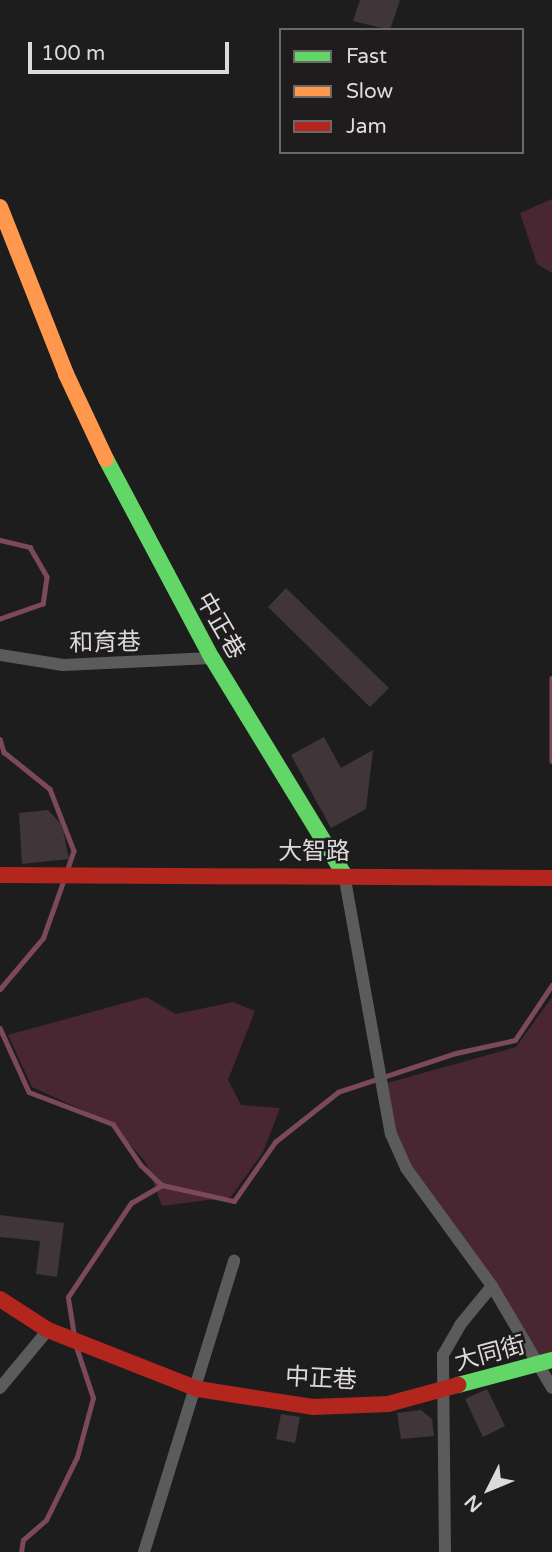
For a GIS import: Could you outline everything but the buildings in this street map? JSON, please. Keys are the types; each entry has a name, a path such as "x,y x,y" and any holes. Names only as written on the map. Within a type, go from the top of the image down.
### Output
{"street":[{"name":"中正巷","path":"0,207 78,399 131,511 212,658 344,874 391,1134 406,1168 492,1286"},
{"name":"和育巷","path":"0,655 63,665 212,658"},
{"name":"大智路","path":"0,875 76,877 344,874 552,878"},
{"path":"144,1552 198,1389 234,1261"},
{"path":"444,1552 441,1391 443,1355 460,1325 492,1286 545,1362 552,1388"},
{"name":"中正巷","path":"0,1299 55,1333 125,1363 198,1389 313,1407 388,1404 441,1391"},
{"path":"0,1388 55,1333"},
{"name":"大同街","path":"441,1391 545,1362"}],"shaded area":[{"path":"552,199 552,273 537,264 520,213"},
{"path":"146,997 176,1014 233,1002 255,1011 228,1080 241,1105 280,1108 263,1152 231,1197 162,1206 146,1163 113,1124 32,1087 8,1035"},
{"path":"552,997 552,1356 540,1360 406,1168 380,1085 516,1047"}],"waterway":[{"path":"0,540 30,547 47,577 43,604 0,619"},
{"path":"552,678 552,761"},
{"path":"0,739 4,752 50,789 74,851 67,871"},
{"path":"0,989 43,938 64,879"},
{"path":"74,1336 68,1297 131,1203 162,1185 234,1201 275,1142 338,1092 456,1053 515,1040 552,985"},
{"path":"0,1028 29,1092 113,1124 141,1165 162,1185"},
{"path":"21,1552 23,1540 46,1520 77,1457 93,1398 75,1344"}],"traffic: fast":[{"path":"106,459 212,658 344,874"},
{"path":"458,1385 552,1360"}],"traffic: slow":[{"path":"0,207 66,374 106,459"}],"traffic: jam":[{"path":"0,875 552,878"},
{"path":"0,1299 48,1330 198,1389 313,1407 388,1404 458,1385"}]}
